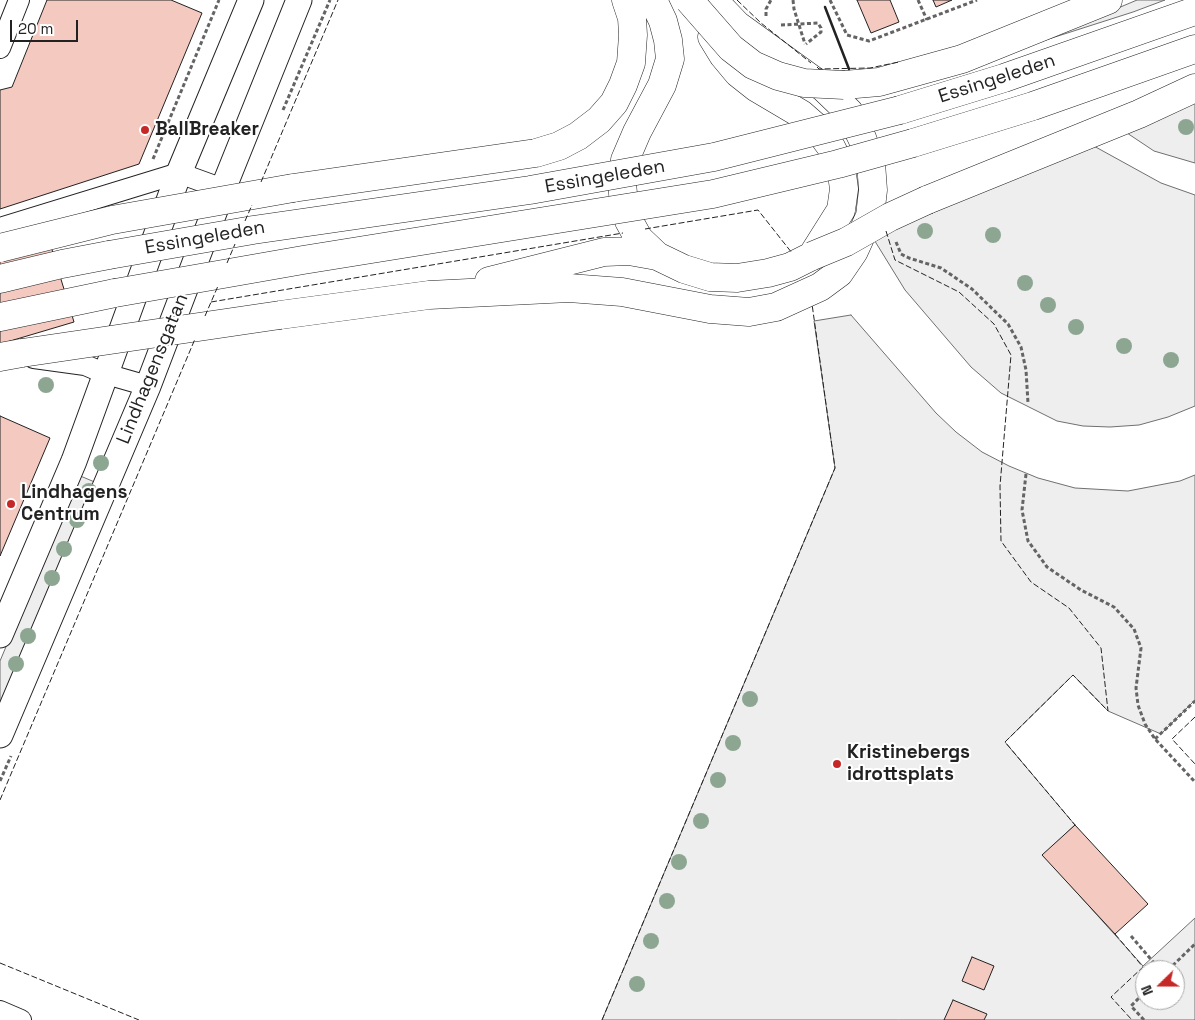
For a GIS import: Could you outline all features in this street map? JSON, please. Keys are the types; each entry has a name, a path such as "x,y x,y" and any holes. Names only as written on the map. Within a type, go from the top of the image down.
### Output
{"highway":[{"path":"0,248 112,220 293,188 536,153 559,146 578,136 599,120 614,103 623,85 631,64 633,35 632,18 626,0"},
{"path":"689,0 731,48 753,64 778,76 804,83 844,85 879,82 962,59 1108,0"},
{"path":"689,0 723,54 738,73 757,88 801,114 817,128 832,147 841,167 844,189 841,210 812,256"},
{"path":"0,359 280,315 429,295 569,288 622,292 710,309 749,312 776,307 820,288 839,272 854,251 870,216 873,190 871,163 862,138 849,112 824,88 737,25 713,0"},
{"path":"657,256 639,239 629,221 624,204 622,183 625,160 637,132 662,85 670,59 668,40 658,11"},
{"name":"Essingeleden","path":"0,279 72,262 253,230 530,190 714,158 900,110 1004,78 1195,11"},
{"name":"Essingeleden","path":"0,317 115,293 303,260 713,194 838,164 913,143 1033,106 1195,49"},
{"path":"429,295 604,252 629,251 657,256 710,277 737,278 768,273 790,267 846,242 890,217 928,200 1139,114 1195,88"}],"street":[{"path":"0,48 19,0"},
{"path":"0,635 74,461 179,173 251,0"},
{"name":"Lindhagensgatan","path":"0,735 148,386 223,188 299,0"},
{"path":"0,228 179,173 223,188"},
{"path":"0,359 20,356 85,365 106,374 148,386"},
{"path":"0,1012 21,1020"}],"path":[{"path":"154,180 150,166 219,0"},
{"path":"769,21 766,16 766,9 770,0"},
{"path":"793,0 807,50"},
{"path":"830,0 847,35 869,41 977,0"},
{"path":"918,0 927,20"},
{"path":"776,24 818,24 821,32 805,44"},
{"path":"895,240 901,254 941,268 972,289 1008,324 1020,347 1026,370 1028,404"},
{"path":"1026,474 1022,510 1028,540 1047,567 1081,590 1114,607 1134,629 1141,648 1136,688 1138,705 1145,724 1155,739 1195,782"},
{"path":"1155,739 1195,701"},
{"path":"1131,936 1151,960"},
{"path":"1178,960 1195,944"},
{"path":"1135,1002 1131,1006 1144,1020"}],"shaded area":[{"path":"1137,0 1165,0 1033,44"},
{"path":"1195,100 1195,163 1154,151 1124,131"},
{"path":"1092,145 1161,183 1195,195 1195,406 1168,417 1139,425 1083,426 1057,421 1001,393 971,367 905,290 873,238"},
{"path":"851,315 936,413 956,432 982,452 1009,466 1038,478 1075,488 1128,491 1180,481 1195,475 1195,700 1161,734 1108,711 1073,675 1005,742 1075,825 1043,855 1138,960 1135,960 1135,1010 1185,1010 1185,960 1150,960 1195,918 1195,1020 602,1020 835,468 814,321"},
{"path":"78,475 97,483 0,712 0,661"}],"building":[{"path":"47,0 171,0 202,13 139,164 0,209 0,90 12,87"},
{"path":"857,0 890,0 899,22 871,33"},
{"path":"933,0 952,0 936,7"},
{"path":"46,230 74,322 0,344 0,245"},
{"name":"Lindhagens Centrum","path":"0,416 50,438 0,556"},
{"path":"1075,825 1148,904 1115,934 1042,855"},
{"path":"972,957 994,966 984,990 962,981"},
{"path":"953,1000 987,1014 984,1020 944,1020"}],"fence":[{"path":"261,182 338,0"},
{"path":"737,0 761,23 811,63"},
{"path":"817,67 819,69 870,68 899,62"},
{"path":"245,221 252,205"},
{"path":"645,229 758,210 792,253"},
{"path":"886,231 895,260 959,292 994,324 1011,355 1000,486 1001,541 1031,582 1069,608 1101,648 1108,711 1073,675 1005,742 1075,825"},
{"path":"211,302 623,233"},
{"path":"227,263 235,244"},
{"path":"205,316 218,286"},
{"path":"602,1020 835,468 812,304"},
{"path":"0,800 195,339"},
{"path":"1195,717 1172,739 1195,764"},
{"path":"1115,934 1143,967 1111,997 1132,1020"},
{"path":"0,963 139,1020"}],"wall":[{"path":"825,7 849,69"}],"place":[{"name":"BallBreaker","path":"145,130"},
{"name":"Lindhagens Centrum","path":"11,504"},
{"name":"Kristinebergs idrottsplats","path":"837,764"}]}
